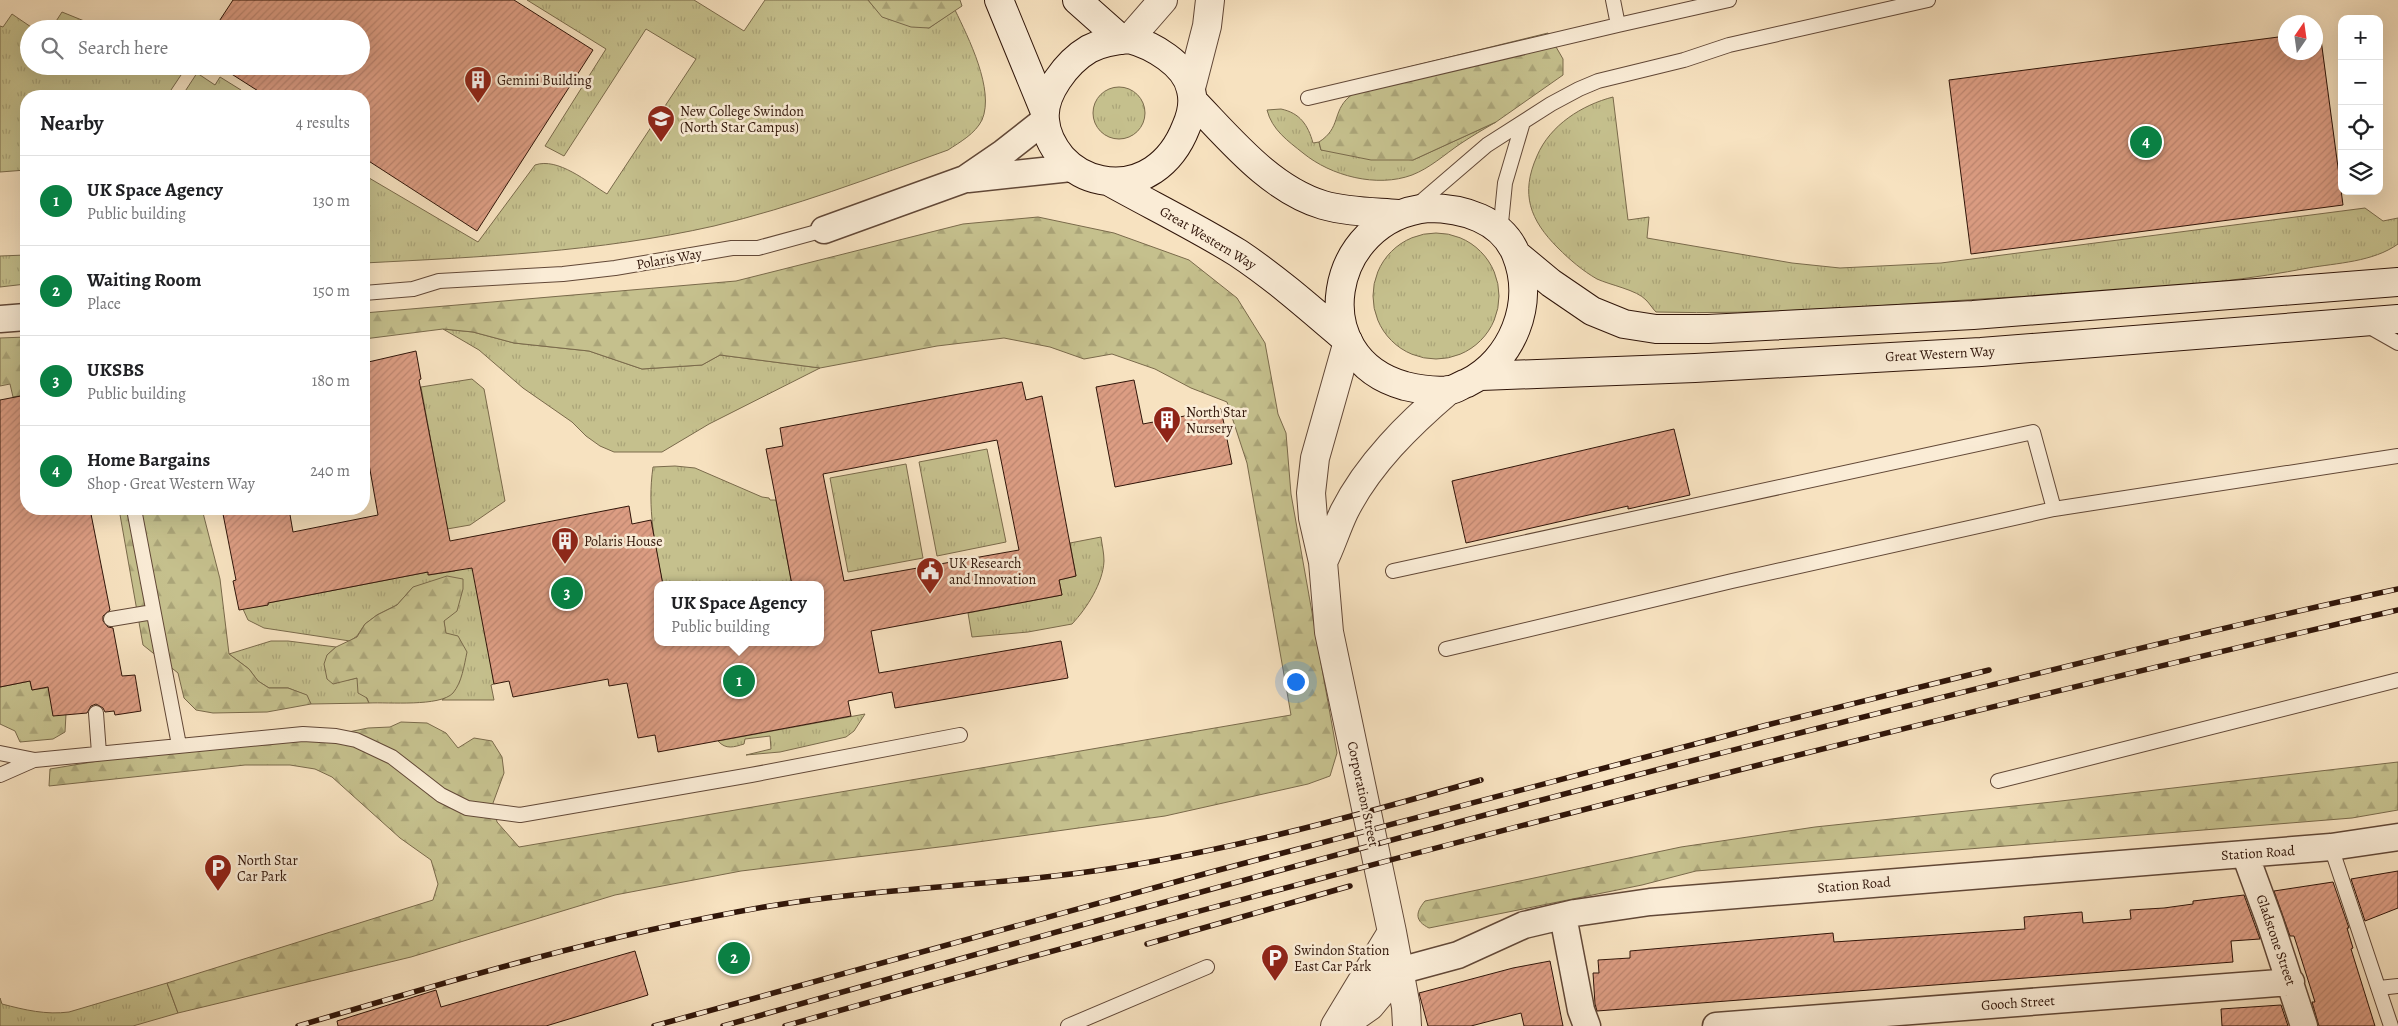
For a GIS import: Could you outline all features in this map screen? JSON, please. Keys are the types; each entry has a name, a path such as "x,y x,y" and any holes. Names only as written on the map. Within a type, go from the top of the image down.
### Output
{"main road":[{"path":"999,0 1045,116 1049,138 1071,168 1092,178 1108,181 1136,179 1148,174 1167,160 1183,135 1189,120 1192,94 1207,26 1210,0"},
{"path":"1077,0 1126,39 1153,47 1165,55 1176,66 1192,94 1258,165 1271,176 1302,196 1339,208 1405,212 1434,208 1462,210 1482,219 1500,233 1516,254 1551,283 1585,307 1624,324 1656,330 1708,329 1973,315 2398,282"},
{"path":"1045,116 1056,83 1078,57 1090,49 1126,39 1163,0"},
{"name":"Great Western Way","path":"1108,181 1239,254 1303,303 1348,341"},
{"path":"1405,212 1381,224 1361,242 1343,276 1340,306 1348,341 1364,363 1385,378 1418,389 1449,390 1481,376 1502,355 1518,323 1522,292 1516,254"},
{"name":"Great Western Way","path":"1481,376 1695,368 1981,352 2398,319"},
{"name":"Corporation Street","path":"1348,341 1323,424 1311,493 1313,518 1323,562 1330,632 1392,932 1407,1026"},
{"name":"Corporation Street","path":"1323,562 1344,513 1372,469 1411,424 1449,390"},
{"path":"1335,1026 1392,932"},
{"path":"1342,1026 1370,1006 1399,971"}],"street":[{"name":"Polaris Way","path":"965,179 1003,153 1045,116"},
{"name":"Polaris Way","path":"824,230 965,179 1071,168"},
{"path":"0,319 20,317"},
{"name":"Station Road","path":"1399,971 1458,955 1524,925 1563,916 1650,902 2331,847 2398,837"},
{"name":"Gladstone Street","path":"2245,854 2291,982 2304,1026"},
{"path":"1563,916 1581,1010 1587,1026"},
{"name":"Gooch Street","path":"1716,1026 2291,982"}],"lane":[{"path":"1613,0 1618,25"},
{"path":"1308,98 1729,0"},
{"path":"1405,212 1470,158 1523,122 1550,104 1598,81 1684,60 1729,45 1928,0"},
{"path":"1500,233 1505,184 1523,122"},
{"name":"Polaris Way","path":"370,293 413,289 440,281 563,274 615,268 732,248 758,248 824,230"},
{"path":"2362,322 2398,343"},
{"path":"1393,572 2033,432 2054,509"},
{"path":"1446,649 1732,581 2054,509 2398,456"},
{"path":"135,515 179,745"},
{"path":"112,619 153,612"},
{"path":"1998,781 2398,680"},
{"path":"96,712 99,753"},
{"path":"0,775 35,760 304,734 336,736 373,747 392,758 441,795 467,808 520,815 751,775 960,735"},
{"path":"0,753 35,760"},
{"path":"2331,847 2390,1026"},
{"path":"1068,1026 1207,967"},
{"path":"2379,988 2398,986"}],"green space":[{"path":"527,0 694,0 744,31 765,0 868,0 883,17 929,28 955,10 967,34 983,79 985,108 979,125 967,137 948,150 803,201 714,226 671,235 584,248 496,256 370,263 370,179 478,242 535,165 544,163 563,167 607,194 696,59 646,29 564,156 545,146 606,49"},
{"path":"868,0 960,0 962,6 929,28 911,27 882,17"},
{"path":"62,12 82,20 57,20"},
{"path":"12,14 21,20 20,75 181,75 171,90 20,90 20,170 0,172 0,26 3,27"},
{"path":"1548,33 1563,59 1563,75 1496,122 1413,160 1371,160 1321,150 1319,142 1331,131 1340,108 1349,97 1361,90 1375,87 1372,76"},
{"path":"196,75 200,75 215,85 220,77 241,90 186,90"},
{"path":"1119,87 1129,89 1137,95 1143,103 1145,113 1143,123 1137,131 1129,137 1119,139 1109,137 1101,131 1095,123 1093,113 1095,103 1101,95 1109,89"},
{"path":"1613,97 1628,220 1649,217 1647,238 1792,263 1840,268 1941,263 2365,208 2383,221 2398,218 2398,244 2377,255 2354,261 2227,281 2186,285 2103,292 1819,309 1697,313 1656,312 1642,296 1597,279 1572,261 1548,238 1535,217 1531,206 1529,182 1532,170 1537,156 1550,135 1568,118 1579,111"},
{"path":"1281,109 1293,113 1306,125 1313,143 1319,142 1321,150 1413,160 1496,122 1419,172 1398,179 1370,180 1355,178 1327,168 1297,149 1277,129 1269,117 1267,110"},
{"path":"1038,217 1114,233 1189,260 1237,298 1265,343 1278,414 1286,433 1291,494 1337,753 1330,776 1308,784 1165,816 956,845 741,871 615,895 411,957 178,1013 167,983 433,900 438,884 431,860 400,838 332,777 315,769 290,765 245,765 49,786 50,769 122,757 319,738 368,728 390,727 401,722 427,723 446,733 458,748 474,738 492,741 502,757 504,773 493,803 497,822 519,847 1291,715 1247,463 1227,402 1191,388 1155,369 1112,354 1084,359 1050,347 1004,338 937,346 820,368 720,355 702,365 642,369 589,351 514,343 473,332 443,329 370,338 370,312 736,281 963,224"},
{"path":"1436,233 1460,237 1481,251 1495,272 1499,296 1495,320 1481,341 1460,355 1436,359 1412,355 1391,341 1377,320 1373,296 1377,272 1391,251 1412,237"},
{"path":"20,255 20,285 0,287 0,256"},
{"path":"443,329 473,332 514,343 589,351 642,369 702,365 720,355 820,368 709,424 662,452 614,452 600,446 586,436 572,422 523,388 479,350"},
{"path":"20,337 20,396 13,397 10,384 0,386 0,338"},
{"path":"472,379 484,389 505,501 470,525 447,529 421,387"},
{"path":"987,449 1006,542 937,556 919,462"},
{"path":"906,464 923,558 848,572 830,478"},
{"path":"675,466 695,468 762,497 776,500 791,581 662,581 651,512 653,467"},
{"path":"120,515 204,515 220,579 229,654 249,669 258,681 269,688 288,688 307,695 311,704 267,712 213,713 196,710 184,698 178,673 143,645"},
{"path":"1101,537 1104,561 1101,578 1088,603 1072,624 1028,632 972,637 968,613 1062,595 1059,580 1076,576 1070,543"},
{"path":"472,549 494,684 491,685 494,700 442,700 452,693 444,621 413,587 397,605 377,615 365,624 357,636 350,641 264,628 248,620 243,609 428,572 429,575 455,571"},
{"path":"447,576 463,579 463,589 457,611 444,621 446,633 458,636 467,652 461,679 453,693 437,700 426,702 369,703 367,698 358,693 357,678 333,684 327,679 324,664 327,655 336,647 357,637 365,624 377,615 397,605 413,587"},
{"path":"271,641 288,641 336,647 327,655 348,680 357,678 369,703 311,704 306,695 288,688 269,688 258,681 249,669 229,654"},
{"path":"30,681 32,690 58,686 66,714 65,732 53,739 20,742 15,731 0,724 0,687"},
{"path":"865,714 854,731 846,737 780,752 746,755 771,749 770,736 745,739 744,744 733,747 724,746 718,741"},
{"path":"2398,762 2398,810 2352,818 1696,871 1642,885 1429,928 1421,923 1418,916 1419,909 1425,901 1681,847 1815,827"},
{"path":"167,983 178,1013 133,1026 0,1026 0,998 2,1004 27,1010 52,1013 69,1012"}],"building":[{"name":"Gemini Building","path":"233,0 514,0 593,50 477,231 370,162 370,90 257,90 233,75 370,75 370,20 220,20"},
{"path":"2278,37 2278,60 2323,60 2323,55 2338,167 2338,195 2342,195 2343,205 1971,254 1949,80"},
{"name":"Polaris House","path":"416,351 421,379 419,380 450,541 629,506 632,524 651,520 662,581 654,581 654,646 824,646 824,581 791,581 766,449 783,446 780,428 1022,382 1026,400 1042,396 1076,576 1059,580 1062,595 871,631 879,673 1061,641 1068,678 895,708 892,692 848,701 851,716 658,752 655,735 638,738 627,683 609,686 608,679 513,697 509,681 494,684 472,568 428,575 428,572 239,610 233,581 236,580 223,515 290,515 293,532 378,515 370,470 370,362","holes":["997,440 1019,550 844,581 823,474"]},
{"name":"North Star Nursery","path":"1134,380 1143,424 1221,409 1232,464 1115,487 1096,387"},
{"path":"20,396 20,515 91,515 110,610 103,616 103,621 108,627 113,628 122,676 135,675 141,711 115,715 114,711 105,712 103,708 96,704 91,706 87,713 53,716 48,687 32,690 30,681 0,687 0,400"},
{"path":"1674,429 1690,495 1628,509 1628,506 1466,543 1452,481"},
{"path":"2398,871 2398,908 2365,921 2351,879"},
{"path":"2333,882 2349,928 2347,928 2353,948 2351,949 2375,1026 2319,1026 2312,1002 2315,1002 2294,936 2290,936 2274,891"},
{"path":"2244,895 2260,939 2231,941 2233,962 1597,1011 1595,1004 1593,973 1599,973 1598,960 1630,958 1630,951 1833,933 1834,942 2025,929 2024,917 2082,912 2083,923 2131,919 2130,910 2164,908 2193,904 2193,901"},
{"path":"635,951 648,995 546,1026 338,1026 337,1021 436,990 441,1007"},
{"path":"1550,961 1563,1026 1524,1026 1521,1013 1471,1026 1428,1026 1419,993 1513,968"},
{"path":"2281,1005 2288,1026 2222,1026 2221,1009"}],"railway":[{"path":"723,1026 1276,871 1553,797 1831,725 2114,655 2398,589"},
{"path":"785,1026 1186,915 1589,808 1993,707 2398,610"},
{"path":"654,1026 1215,871 1767,725 1989,670"},
{"path":"298,1026 529,960 705,918 808,900 1076,873 1167,859 1302,829 1481,780"},
{"path":"1147,944 1350,886"}],"place":[{"name":"Gemini Building","path":"478,104"},
{"name":"Home Bargains","path":"2146,142"},
{"name":"New College Swindon (North Star Campus)","path":"661,143"},
{"name":"North Star Nursery","path":"1167,444"},
{"name":"Polaris House","path":"565,565"},
{"name":"UKSBS","path":"567,593"},
{"name":"UK Research and Innovation","path":"930,595"},
{"name":"UK Space Agency","path":"739,681"},
{"name":"North Star Car Park","path":"218,892"},
{"name":"Waiting Room","path":"734,958"},
{"name":"Swindon Station East Car Park","path":"1275,982"}]}
